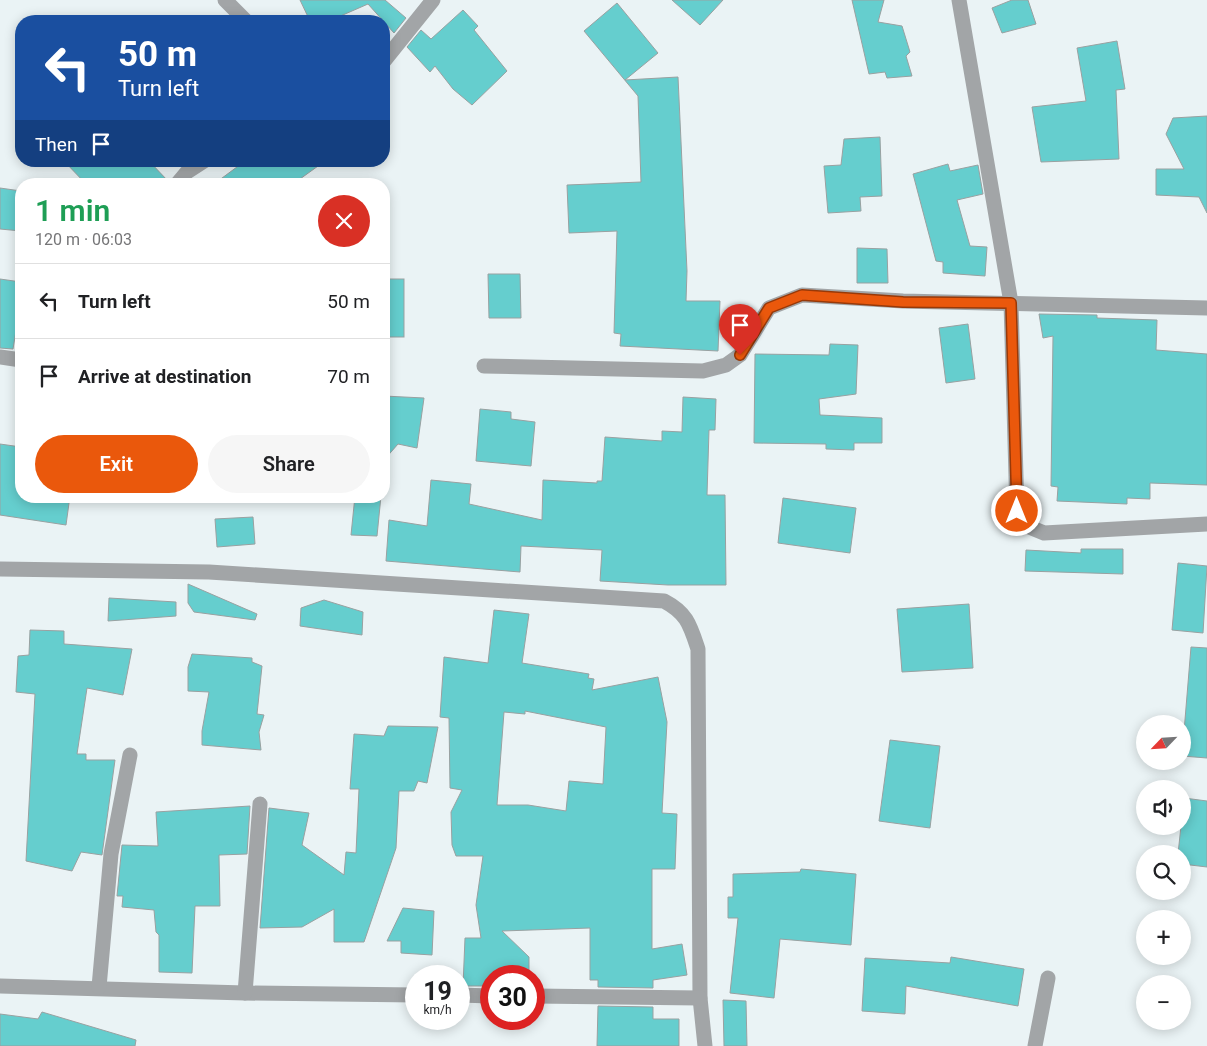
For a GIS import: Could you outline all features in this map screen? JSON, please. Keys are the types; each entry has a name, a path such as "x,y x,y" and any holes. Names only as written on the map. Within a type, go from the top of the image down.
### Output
{"street":[{"path":"225,0 240,15"},
{"path":"390,54 433,0"},
{"path":"959,0 1011,303 1017,511 1027,526 1044,533 1207,524"},
{"path":"182,178 195,167"},
{"path":"484,366 703,371 726,365 740,355 769,308 802,295 903,302 1207,308"},
{"path":"0,357 15,359"},
{"path":"0,568 209,572 656,600 664,601 678,608 689,622 698,649 700,998 705,1046"},
{"path":"99,988 111,854 130,755"},
{"path":"245,993 260,804"},
{"path":"1035,1046 1048,978"},
{"path":"0,986 245,993 405,995"},
{"path":"545,996 700,998"}],"building":[{"path":"300,0 385,0 406,18 394,33 390,29 390,15 378,15 368,4 343,15 307,15"},
{"path":"672,0 723,0 700,25"},
{"path":"852,0 884,0 878,22 902,26 910,52 906,56 912,76 887,78 885,72 869,74"},
{"path":"1012,0 1028,0 1036,24 1002,33 992,8"},
{"path":"617,3 658,53 625,80 678,77 687,271 686,301 720,301 718,351 620,346 621,334 614,333 617,231 569,233 567,185 641,182 638,96 584,31"},
{"path":"463,10 478,26 474,30 507,71 472,105 453,89 435,66 430,72 407,47 421,30 431,39"},
{"path":"1117,41 1125,89 1116,90 1119,159 1041,162 1032,107 1086,101 1077,48"},
{"path":"1207,116 1207,213 1199,197 1156,195 1156,169 1184,169 1166,134 1173,118"},
{"path":"880,137 882,196 860,197 861,211 828,213 824,166 841,165 844,139"},
{"path":"948,164 950,171 978,165 983,194 957,200 970,246 987,247 985,276 943,273 943,262 936,261 913,174"},
{"path":"70,167 155,167 165,178 80,178"},
{"path":"237,167 317,167 301,178 222,178"},
{"path":"0,188 15,190 15,230 0,229"},
{"path":"857,248 887,249 888,283 857,283"},
{"path":"488,274 520,274 521,318 489,318"},
{"path":"0,279 15,281 15,337 13,349 0,348"},
{"path":"390,279 404,279 404,337 390,337"},
{"path":"1039,314 1097,315 1097,318 1157,320 1156,350 1207,354 1207,485 1150,483 1150,499 1127,498 1127,504 1057,501 1058,487 1051,486 1053,336 1043,338"},
{"path":"968,324 975,379 946,383 939,328"},
{"path":"830,344 858,345 856,394 819,399 820,415 882,418 882,443 854,443 854,450 826,449 826,444 754,443 755,354 829,355"},
{"path":"390,396 424,398 417,448 398,444 390,453"},
{"path":"683,397 716,399 715,430 709,430 707,495 725,495 726,585 668,585 600,581 602,550 521,546 520,572 386,561 389,520 427,526 431,480 471,484 469,504 542,520 543,480 597,483 597,481 602,481 605,437 662,441 662,431 682,432"},
{"path":"480,409 511,412 511,419 535,422 531,466 476,461"},
{"path":"0,444 15,446 15,503 69,503 66,525 0,515"},
{"path":"783,498 856,508 850,553 778,543"},
{"path":"354,503 380,503 377,536 351,535"},
{"path":"253,517 255,544 217,547 215,519"},
{"path":"1081,549 1123,549 1123,574 1025,571 1026,550 1081,553"},
{"path":"1178,563 1207,566 1203,633 1172,630"},
{"path":"188,584 257,614 255,620 194,612 188,603"},
{"path":"109,598 176,602 176,616 108,621"},
{"path":"324,600 363,612 362,635 300,626 301,608"},
{"path":"969,604 973,668 902,672 897,609"},
{"path":"494,610 529,614 522,663 589,674 588,678 594,679 592,690 658,677 667,722 662,813 677,814 675,869 652,869 652,949 682,944 687,975 653,980 653,988 598,987 598,980 590,980 590,928 502,931 529,957 529,965 480,965 480,986 470,986 470,965 464,965 465,938 481,938 476,905 483,856 456,856 452,845 451,812 462,790 450,788 449,718 440,717 444,657 488,663","holes":["525,711 606,727 603,784 569,781 566,811 528,805 497,805 504,712 525,714"]},
{"path":"30,630 64,631 64,644 132,649 123,695 87,688 77,754 86,754 86,760 115,760 102,855 81,852 72,871 26,861 35,694 16,692 18,656 29,655"},
{"path":"1191,647 1207,648 1207,758 1191,757 1191,715 1185,715"},
{"path":"192,654 252,658 252,662 262,666 257,714 264,715 259,732 261,750 202,745 202,731 209,692 188,691 188,667"},
{"path":"388,726 438,727 427,783 418,781 414,791 399,791 396,848 364,942 334,942 334,909 302,927 260,928 269,808 309,813 302,845 344,875 346,852 356,853 359,789 350,789 354,734 384,736"},
{"path":"890,740 940,746 930,828 879,821"},
{"path":"1191,799 1207,801 1207,867 1191,865 1191,845 1179,845 1180,835 1191,835"},
{"path":"250,806 247,854 219,855 220,906 195,906 192,973 159,972 159,935 156,932 154,910 122,907 123,896 117,896 122,845 158,846 156,812"},
{"path":"801,869 856,874 851,945 780,939 774,998 730,993 738,918 728,918 728,897 733,897 733,874 800,872"},
{"path":"403,908 434,911 432,955 401,953 401,941 387,941"},
{"path":"951,957 1024,969 1018,1006 906,986 905,1014 862,1011 865,958 950,963"},
{"path":"723,1000 746,1001 747,1046 724,1046"},
{"path":"598,1006 653,1007 653,1019 679,1019 679,1046 597,1046"},
{"path":"42,1012 136,1040 135,1046 0,1046 0,1014 38,1019"}],"route":[{"path":"740,355 769,308 802,295 903,302 1011,303 1017,511"}]}
